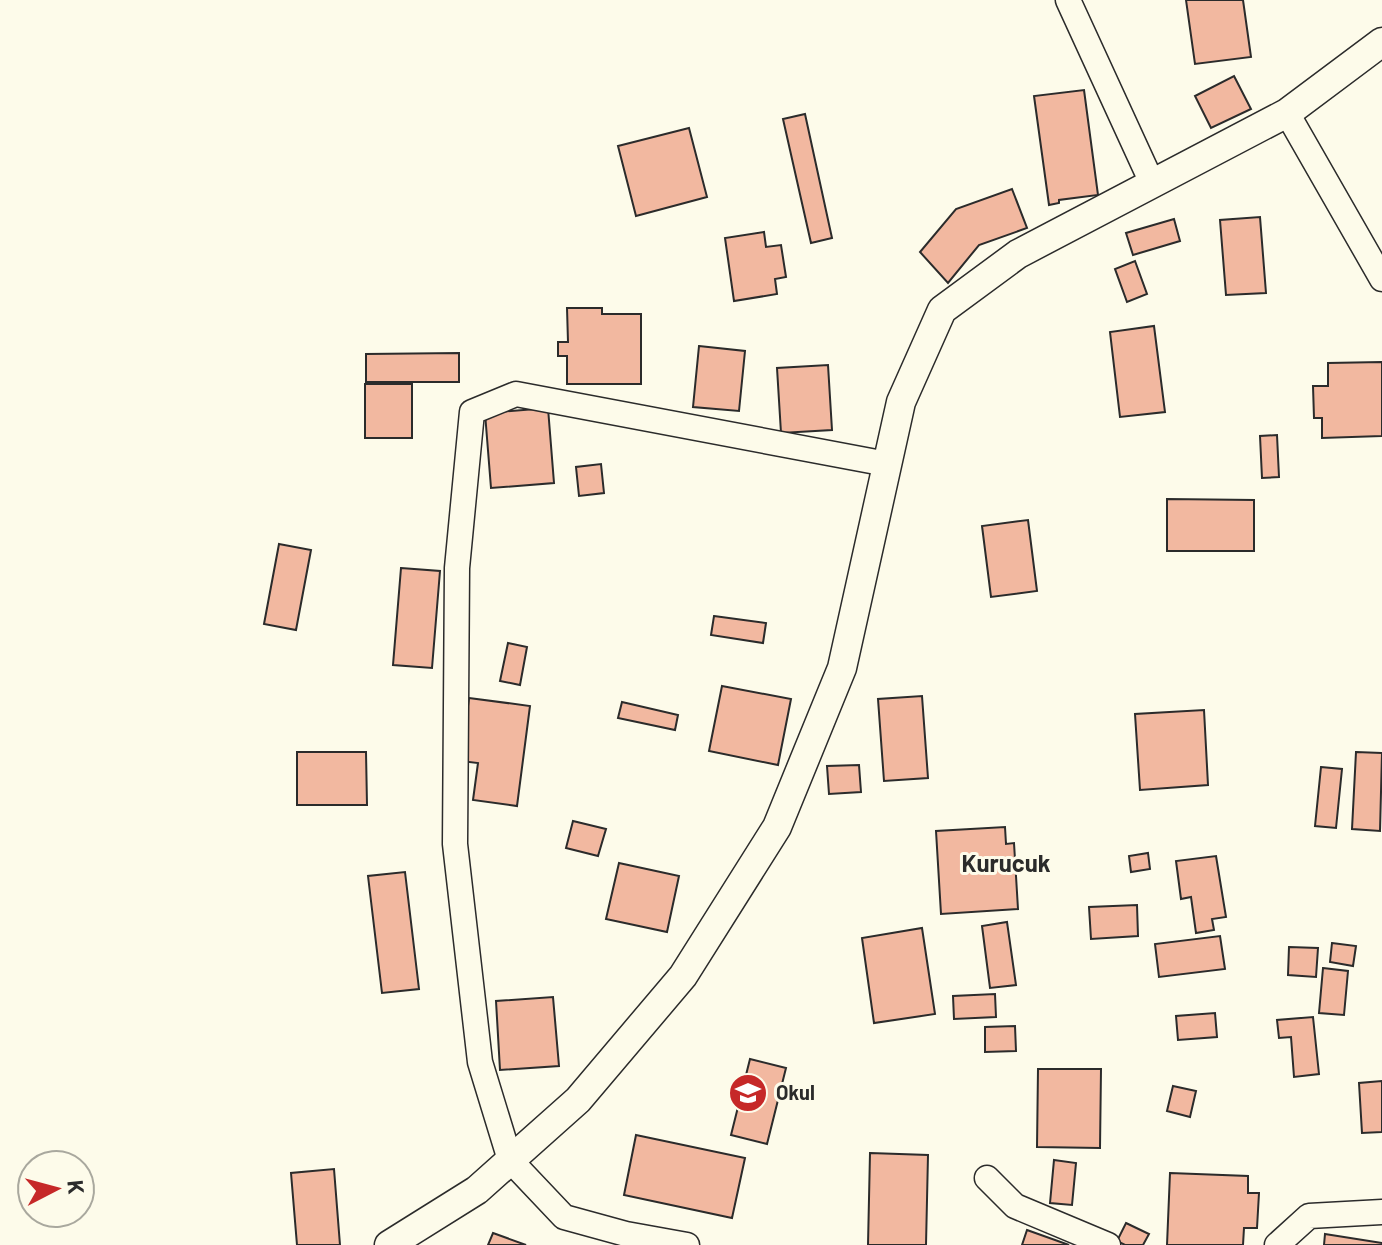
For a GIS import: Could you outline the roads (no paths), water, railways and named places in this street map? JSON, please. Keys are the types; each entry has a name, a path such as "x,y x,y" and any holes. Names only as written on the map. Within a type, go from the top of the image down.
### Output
{"street":[{"path":"1068,0 1152,183"},
{"path":"389,1245 477,1190 578,1100 683,976 777,827 842,668 901,402 942,310 1018,254 1287,113 1382,42"},
{"path":"1287,113 1382,279"},
{"path":"687,1245 626,1234 564,1217 510,1160 480,1062 455,844 457,568 472,412 516,394 887,464"},
{"path":"987,1178 1015,1206 1108,1245"},
{"path":"1277,1245 1309,1216 1382,1212"}],"place":[{"name":"Okul","path":"748,1093"}],"district":[{"name":"Kurucuk","path":"1006,864"}]}
